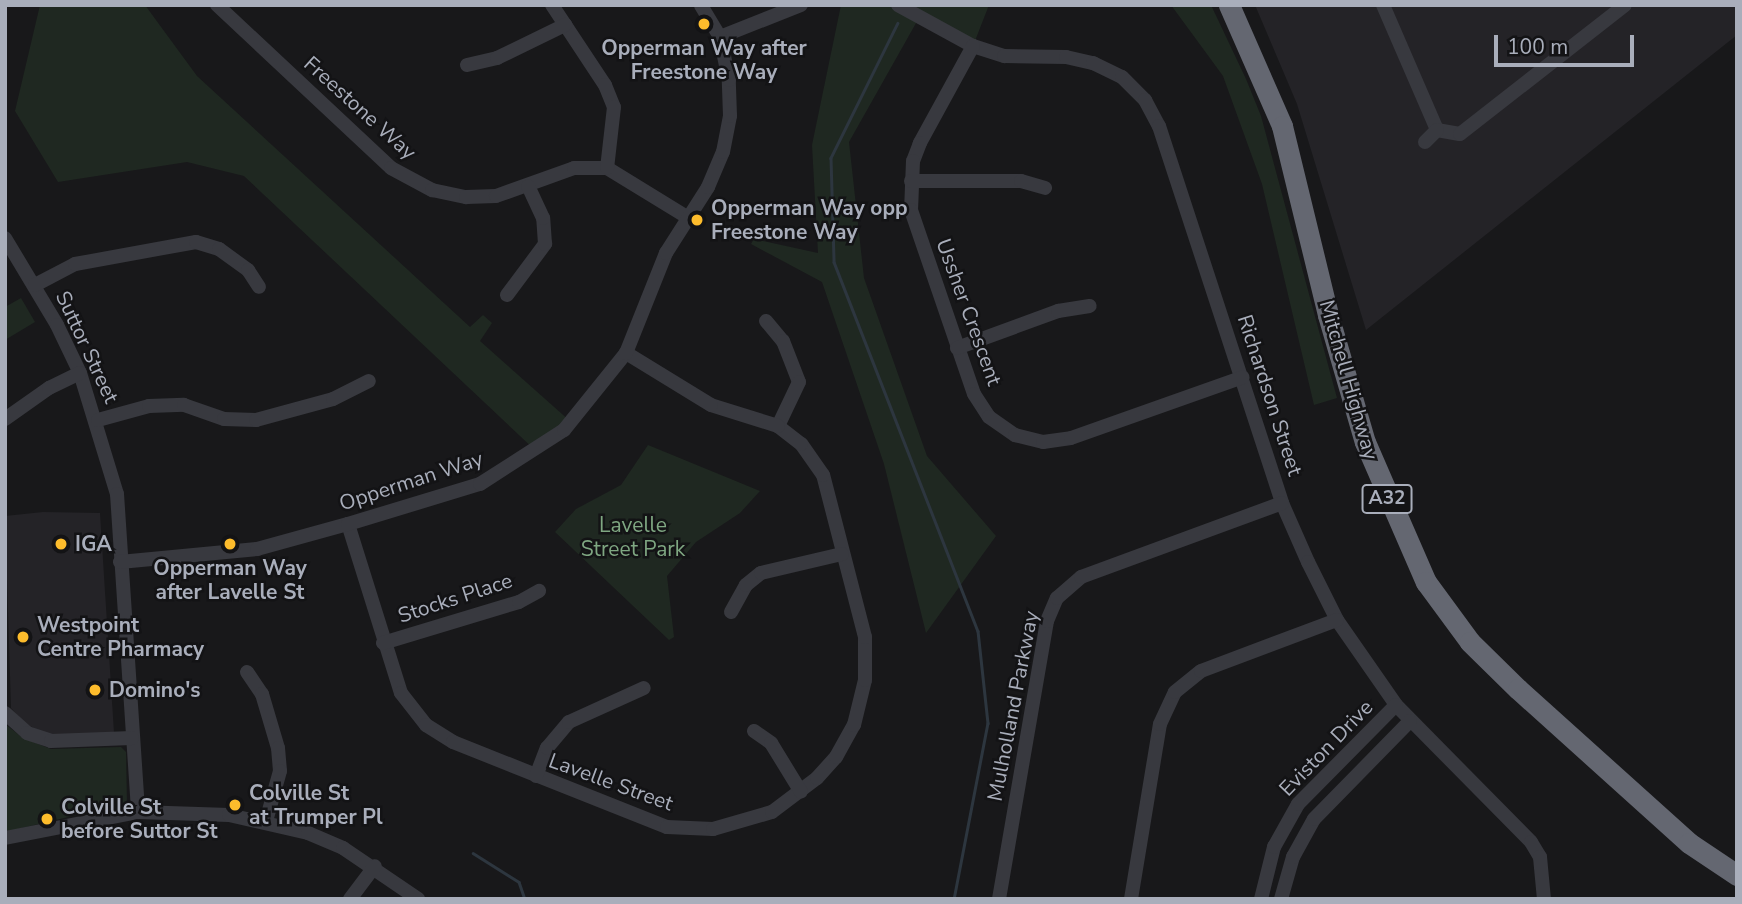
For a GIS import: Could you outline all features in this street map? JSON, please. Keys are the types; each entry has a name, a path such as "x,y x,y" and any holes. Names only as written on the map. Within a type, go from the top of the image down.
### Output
{"highway":[{"name":"Mitchell Highway","path":"1229,5 1282,126 1328,315 1366,442 1426,582 1470,642 1518,690 1680,835 1737,875"}],"street":[{"name":"Freestone Way","path":"217,5 391,168 410,180 466,197 496,196 574,168 607,167"},
{"path":"552,5 605,85 614,107 607,167 687,217"},
{"name":"Opperman Way","path":"120,562 257,549 473,486 524,458 584,410 626,353 666,253 723,152 730,116 720,37 701,5"},
{"path":"720,37 801,5"},
{"name":"Richardson Street","path":"898,5 973,46 1004,55 1066,57 1093,63 1122,78 1145,100 1159,126 1282,503 1337,620 1396,705 1531,842 1540,857 1544,899"},
{"path":"1383,5 1437,130"},
{"path":"1437,130 1461,134 1625,5"},
{"path":"467,65 497,58 565,25"},
{"name":"Ussher Crescent","path":"973,46 920,143 911,181 911,210 974,394 989,416 1015,435 1043,442 1072,438 1243,377"},
{"path":"1425,142 1437,130"},
{"path":"911,181 1021,181 1045,188"},
{"path":"507,295 545,244 543,218 528,186"},
{"name":"Suttor Street","path":"5,238 35,285 80,373 97,420 111,480 120,519 120,562 138,813"},
{"path":"35,285 75,264 196,243 219,249 248,270 259,287"},
{"path":"957,348 1058,311 1090,306"},
{"path":"766,321 783,341 799,382 778,426"},
{"name":"Lavelle Street","path":"348,524 383,643 401,693 426,724 453,742 667,827 713,829 772,812 802,792 836,757 854,725 865,680 865,636 823,475 800,444 778,426 711,405 626,353"},
{"path":"5,419 49,388 80,373"},
{"path":"97,420 149,406 184,405 224,419 256,420 333,399 369,381"},
{"name":"Mulholland Parkway","path":"999,899 1047,621 1057,598 1081,577 1282,503"},
{"path":"731,612 746,585 761,573 842,554"},
{"name":"Stocks Place","path":"383,643 519,602 540,591"},
{"path":"1131,899 1160,724 1175,692 1201,671 1337,620"},
{"path":"247,672 262,694 278,748 280,771 266,821"},
{"path":"536,776 547,748 569,722 644,688"},
{"name":"Eviston Drive","path":"1261,899 1274,848 1298,804 1396,705"},
{"path":"5,713 27,733 51,741 132,738"},
{"name":"Eviston Drive","path":"1282,899 1293,857 1314,818 1410,720"},
{"path":"754,731 771,743 802,792"},
{"path":"5,838 138,813 187,811 266,821 308,834 375,866 418,899"},
{"path":"350,899 375,866"}],"shaded area":[{"path":"1255,5 1737,5 1737,35 1366,330 1297,104"},
{"path":"43,512 100,513 114,733 64,738 43,733 24,723 11,708 5,516"}],"green space":[{"path":"40,5 145,5 197,76 470,327 483,315 492,323 480,341 571,422 536,451 244,176 187,162 58,182 15,111"},
{"path":"841,5 989,5 973,46 920,16 849,142 864,278 927,456 996,536 926,633 884,464 822,282 751,244 754,239 818,253 812,145"},
{"path":"1171,5 1211,5 1246,79 1261,116 1337,398 1314,405 1262,184 1223,76"},
{"path":"21,298 35,322 5,340 5,307"},
{"name":"Lavelle Street Park","path":"648,445 760,491 740,513 696,542 667,576 674,637 669,640 555,532 576,509 621,485"},
{"path":"5,724 23,738 51,749 121,747 126,752 127,803 5,832"}],"waterway":[{"path":"898,23 831,158 834,262 978,631 988,723 954,899"},
{"path":"473,853 519,882 525,899"}],"place":[{"name":"Opperman Way after Freestone Way","path":"704,24"},
{"name":"Opperman Way opp Freestone Way","path":"697,220"},
{"name":"IGA","path":"61,544"},
{"name":"Opperman Way after Lavelle St","path":"230,544"},
{"name":"Westpoint Centre Pharmacy","path":"23,637"},
{"name":"Domino's","path":"95,690"},
{"name":"Colville St at Trumper Pl","path":"235,805"},
{"name":"Colville St before Suttor St","path":"47,819"}]}
